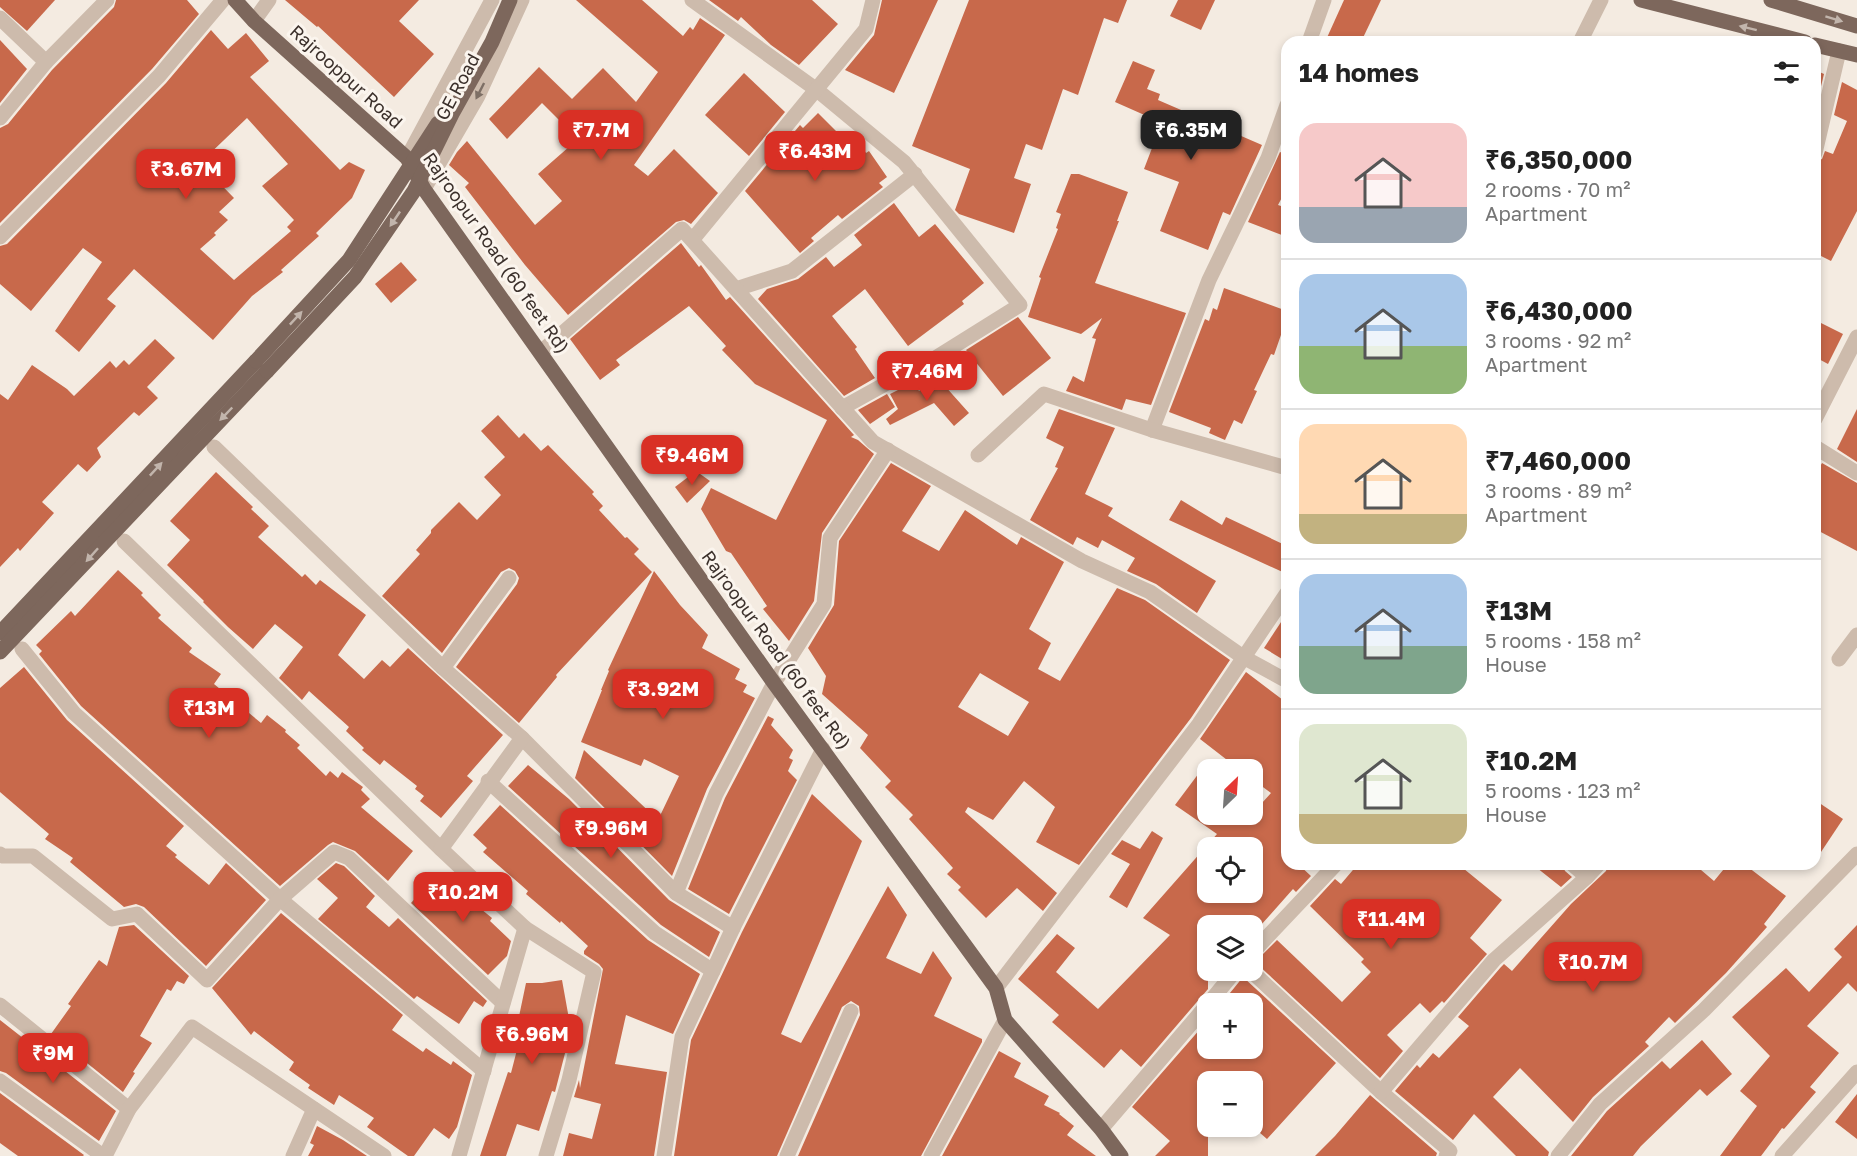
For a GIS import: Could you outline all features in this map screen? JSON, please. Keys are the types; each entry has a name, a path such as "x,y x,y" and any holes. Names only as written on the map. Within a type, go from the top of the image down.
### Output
{"main road":[{"name":"Rajrooppur Road","path":"235,0 254,21 407,158"},
{"path":"0,652 261,366 350,260 450,104 484,39 501,0"},
{"path":"0,633 261,366 355,277 414,191 453,112 492,42 510,0"},
{"path":"1641,0 1690,6 1786,36"},
{"path":"1770,0 1857,26"},
{"path":"1821,46 1857,55"},
{"name":"Rajroopur Road (60 feet Rd)","path":"407,158 424,189 774,683 996,988 1005,1020 1101,1129 1121,1156"}],"street":[{"path":"0,117 46,62 107,0"},
{"path":"0,237 159,76 223,0"},
{"path":"254,21 269,0"},
{"name":"GE Road","path":"407,158 492,0"},
{"name":"GE Road","path":"424,189 478,96 522,0"},
{"path":"692,0 817,90 904,162 1020,305 908,375 887,383 842,408"},
{"path":"693,239 866,28 873,0"},
{"path":"1311,36 1324,0"},
{"path":"1583,36 1601,0"},
{"path":"0,18 46,62"},
{"path":"1821,128 1839,51"},
{"path":"1152,430 1209,280 1268,158 1281,122"},
{"path":"736,289 792,271 915,174"},
{"path":"541,352 682,229 873,442 1082,561 1150,592 1243,657 1281,678"},
{"path":"1821,407 1857,337"},
{"path":"978,455 1044,394 1152,430 1281,466"},
{"path":"214,447 443,668 522,738 676,893 733,928"},
{"path":"676,893 716,794 774,683 824,603 830,538 888,450"},
{"path":"1821,451 1857,473"},
{"path":"124,541 525,928 594,972 569,1080 546,1156"},
{"path":"443,668 509,578"},
{"path":"996,988 1199,724 1281,602"},
{"path":"1839,659 1857,635"},
{"path":"22,649 74,713 280,899 484,1071"},
{"path":"441,849 488,781 522,738"},
{"path":"664,1156 682,1037 733,928 823,749"},
{"path":"488,781 655,933 713,971"},
{"path":"0,854 3,856 33,856 112,919 137,914 207,980 280,899 334,852 349,858 503,1003"},
{"path":"1558,1156 1600,1104 1704,1010 1857,854"},
{"path":"1263,941 1330,870"},
{"path":"1579,870 1587,877"},
{"path":"1381,1092 1494,960 1593,870"},
{"path":"459,1156 525,928"},
{"path":"1217,993 1227,981"},
{"path":"1262,981 1381,1092 1450,1150 1446,1156"},
{"path":"0,1005 129,1109"},
{"path":"787,1156 851,1011"},
{"path":"1101,1129 1197,1017"},
{"path":"931,1156 1005,1020"},
{"path":"0,1081 104,1156 129,1109 192,1027 384,1156"},
{"path":"1782,1156 1857,1072"},
{"path":"293,1156 314,1109"}],"building":[{"path":"0,0 55,0 27,31 0,7"},
{"path":"116,0 187,0 199,14 152,69 0,223 0,128 8,124 52,70 114,7"},
{"path":"285,0 419,0 399,21 434,54 394,97 318,26"},
{"path":"576,0 642,0 683,36 690,27 693,30 700,18 725,35 634,165 648,176 674,149 718,193 691,224 684,220 676,222 568,315 525,265 465,187 469,183 449,165 467,141 535,225 562,201 538,174 578,139 542,103 507,139 489,119 539,67 572,99 603,68 636,102 658,72"},
{"path":"709,0 812,0 838,24 799,65 771,45 741,17 738,21"},
{"path":"882,0 938,0 894,93 845,70 874,35"},
{"path":"969,0 1127,0 1118,23 1104,18 1078,95 1063,89 1042,150 1026,144 1014,178 1031,184 1014,233 959,214 955,210 970,169 912,146"},
{"path":"1178,0 1215,0 1201,30 1170,16"},
{"path":"1344,0 1381,0 1364,36 1328,36"},
{"path":"211,30 228,49 246,33 269,61 250,77 340,170 349,162 365,170 352,198 316,233 319,236 281,270 283,272 252,296 213,340 134,269 107,299 116,306 79,352 55,331 102,262 83,248 31,311 0,284 0,246 7,244 166,83","holes":["247,118 288,164 262,186 294,220 287,227 291,231 234,280 200,249 228,220 219,212 234,198 200,163"]},
{"path":"0,40 27,69 0,103"},
{"path":"1133,61 1155,70 1147,89 1160,94 1158,100 1262,145 1230,215 1223,212 1208,250 1160,231 1179,182 1144,169 1157,135 1153,133 1158,121 1115,102"},
{"path":"744,73 785,112 749,156 705,115"},
{"path":"1842,82 1857,90 1857,211 1831,261 1821,256 1821,159 1825,151 1833,154 1847,121 1834,115"},
{"path":"818,113 853,148 859,143 866,153 869,151 887,177 879,183 883,187 842,219 838,215 811,238 814,241 800,253 745,191 800,125 803,128"},
{"path":"1281,152 1281,199 1278,205 1281,206 1281,235 1248,222"},
{"path":"1071,174 1079,174 1128,192 1095,283 1186,313 1151,405 1126,399 1122,410 1066,391 1073,376 1084,382 1096,339 1092,338 1102,318 1081,334 1028,317 1041,278 1039,277 1058,229 1056,228 1061,214 1056,212"},
{"path":"894,203 919,237 935,224 984,283 962,301 964,304 908,346 865,289 832,316 857,347 855,349 875,378 844,396 758,299 767,289 798,279 826,257 834,267 862,245 854,235"},
{"path":"681,243 699,267 701,265 726,300 730,297 854,435 851,437 874,454 822,533 814,601 789,641 763,609 767,606 731,553 726,551 701,509 711,488 776,520 827,420 755,384 722,350 726,346 689,306 616,360 620,365 600,380 570,339"},
{"path":"401,262 417,280 391,303 375,284"},
{"path":"1224,288 1281,309 1281,335 1274,355 1271,354 1254,390 1257,391 1242,424 1234,420 1225,440 1209,433 1211,428 1169,412 1205,319 1209,321 1213,308 1217,310"},
{"path":"1018,317 1051,358 1003,396 966,350"},
{"path":"1821,323 1843,334 1828,364 1821,360"},
{"path":"155,339 175,358 147,387 158,398 139,416 134,412 97,448 101,457 87,472 78,464 42,502 54,513 20,551 18,548 0,567 0,394 8,400 32,365 74,396 110,361 116,368 124,360 129,365"},
{"path":"936,376 969,413 954,426 934,403 890,425 886,419 898,409 890,394 914,382 919,391"},
{"path":"887,394 895,407 870,424 858,410"},
{"path":"1059,409 1115,428 1085,494 1113,508 1108,516 1216,581 1197,613 1156,584 1127,571 1135,558 1102,540 1098,548 1077,537 1073,545 1030,520 1058,468 1055,467 1064,447 1046,438"},
{"path":"1857,409 1857,462 1837,449"},
{"path":"498,415 519,438 524,433 541,451 548,445 594,492 592,494 603,506 599,510 625,538 627,537 639,549 634,554 652,572 556,675 557,677 519,723 456,667 517,584 519,578 515,571 509,568 501,572 442,653 382,596 420,554 416,550 431,530 459,502 477,520 501,495 484,477 505,457 481,431"},
{"path":"891,463 931,486 902,531 939,551 965,510 1017,545 1021,537 1064,562 1029,629 1051,643 1038,669 1060,681 1117,588 1145,600 1230,660 1191,718 1079,865 1036,842 1055,807 1024,781 993,820 968,807 965,812 1057,893 1043,911 1017,888 986,918 958,890 961,887 947,874 953,868 909,819 913,815 885,787 891,781 860,748 868,735 822,694 826,676 808,648 834,605 839,541","holes":["980,673 1029,702 1008,736 958,707"]},
{"path":"1822,463 1857,483 1857,551 1821,532"},
{"path":"696,471 710,481 687,503 675,487"},
{"path":"216,472 253,507 251,509 269,526 258,537 302,577 305,574 316,585 320,580 366,615 338,655 364,679 382,660 390,667 408,648 503,735 467,776 473,781 441,818 420,801 424,796 415,789 417,786 384,760 380,765 362,750 364,748 346,731 349,727 309,691 302,700 279,678 303,647 275,624 253,649 167,565 190,540 170,521"},
{"path":"1181,500 1222,525 1226,517 1281,543 1281,571 1169,520"},
{"path":"118,570 143,593 141,595 161,615 158,618 192,648 189,652 221,674 214,684 261,723 267,715 286,730 285,732 300,745 297,748 326,776 330,771 338,778 342,772 363,787 361,790 370,799 361,807 413,851 388,881 355,851 333,842 280,886 81,706 39,654 42,651 36,645 71,611 75,616"},
{"path":"654,571 680,605 708,635 702,648 740,669 735,679 747,685 743,692 755,698 707,789 672,876 575,778 584,750 658,820 679,776 644,759 641,766 581,742 608,670"},
{"path":"1281,622 1281,658 1264,648"},
{"path":"24,667 67,720 184,826 166,846 177,855 175,857 209,885 226,863 266,900 206,966 144,907 136,904 124,907 70,862 73,858 45,839 49,834 0,792 0,688"},
{"path":"1246,672 1281,698 1281,870 1304,870 1311,876 1296,892 1293,889 1263,923 1263,915 1197,915 1197,981 1208,981 1208,989 1205,993 1197,993 1197,1002 1141,1067 1121,1049 1104,1068 1052,1022 1059,1015 1018,979 1057,934 1075,948 1056,972 1098,1009 1170,935 1143,918 1197,857 1197,903 1263,903 1263,837 1214,837 1217,834 1204,825 1263,825 1263,802 1271,793 1263,787 1263,759 1226,759 1200,739"},
{"path":"768,716 774,719 771,725 793,750 789,758 793,760 788,771 797,780 729,914 688,889 725,798"},
{"path":"528,765 569,799 669,900 720,932 709,957 661,925 508,786"},
{"path":"1197,776 1197,820 1175,805"},
{"path":"812,794 862,841 781,1034 801,1043 888,886 907,915 886,958 921,974 933,951 952,978 934,1016 982,1039 982,1042 921,1156 798,1156 860,1015 859,1006 851,1001 842,1007 777,1156 674,1156 691,1040 742,932"},
{"path":"1821,804 1843,819 1821,852"},
{"path":"500,805 648,940 700,974 673,1034 626,1015 615,1064 667,1072 654,1156 563,1156 569,1133 592,1139 601,1104 574,1097 579,1080 580,1088 603,969 584,954 588,946 561,921 560,923 526,894 528,891 483,852 487,848 473,835"},
{"path":"1152,831 1163,838 1127,908 1109,897 1130,864 1111,854 1122,840 1140,849"},
{"path":"336,863 344,866 375,896 366,907 389,927 398,918 487,1001 483,1007 474,1001 459,1024 417,996 414,999 318,919 338,898 317,879"},
{"path":"1353,870 1465,870 1502,900 1470,938 1487,954 1444,1003 1442,1001 1430,1013 1420,1003 1387,1035 1403,1051 1380,1078 1263,969 1263,954 1277,940 1342,1002 1371,972 1361,962 1364,959 1310,906 1335,879 1341,884"},
{"path":"1540,870 1565,870 1572,877 1561,887"},
{"path":"1701,870 1714,881 1723,870 1752,870 1786,896 1764,924 1767,927 1726,973 1675,1023 1669,1017 1645,1042 1649,1046 1593,1097 1573,1122 1520,1068 1493,1097 1549,1152 1548,1156 1516,1156 1474,1114 1453,1140 1395,1091 1417,1065 1420,1068 1433,1053 1439,1058 1469,1026 1458,1017 1501,967 1504,964 1512,971 1571,904 1606,871"},
{"path":"439,872 475,907 476,905 492,918 490,921 511,941 507,956 488,975 411,903"},
{"path":"281,913 403,1015 392,1030 423,1052 426,1048 451,1065 453,1061 472,1075 457,1127 449,1139 434,1128 414,1156 408,1156 367,1127 374,1118 339,1095 334,1105 308,1088 310,1085 289,1070 294,1062 254,1031 251,1035 212,988"},
{"path":"134,925 189,976 184,984 177,981 171,991 167,989 140,1036 152,1043 123,1092 51,1034 71,1006 68,1004 99,960 107,966 119,927"},
{"path":"1857,925 1857,992 1848,983 1807,1026 1839,1053 1810,1087 1816,1092 1784,1129 1782,1128 1761,1156 1720,1156 1757,1106 1740,1091 1770,1056 1732,1017 1786,968 1809,992 1842,957 1834,949"},
{"path":"562,980 571,1030 555,1092 552,1091 539,1131 517,1124 506,1156 480,1156 508,1072 511,1073 519,1042 521,1027 517,1026 526,983"},
{"path":"1240,981 1247,981 1260,993 1230,993"},
{"path":"1263,995 1336,1063 1267,1139 1263,1136 1263,1071 1197,1071 1197,1137 1208,1137 1208,1156 1155,1156 1170,1141 1132,1107 1197,1033 1197,1059 1263,1059"},
{"path":"0,1020 116,1111 99,1141 6,1073 0,1071"},
{"path":"1702,1040 1732,1074 1707,1096 1700,1089 1633,1156 1571,1156 1607,1111 1662,1061 1670,1069"},
{"path":"999,1051 1021,1063 1014,1077 1049,1096 1044,1105 1060,1113 1074,1126 1067,1135 1096,1156 942,1156"},
{"path":"0,1093 84,1155 18,1156 0,1143"},
{"path":"1857,1094 1857,1139 1835,1122"},
{"path":"1370,1095 1437,1153 1436,1156 1315,1156"},
{"path":"317,1126 367,1156 308,1156 314,1145 310,1143"}]}
